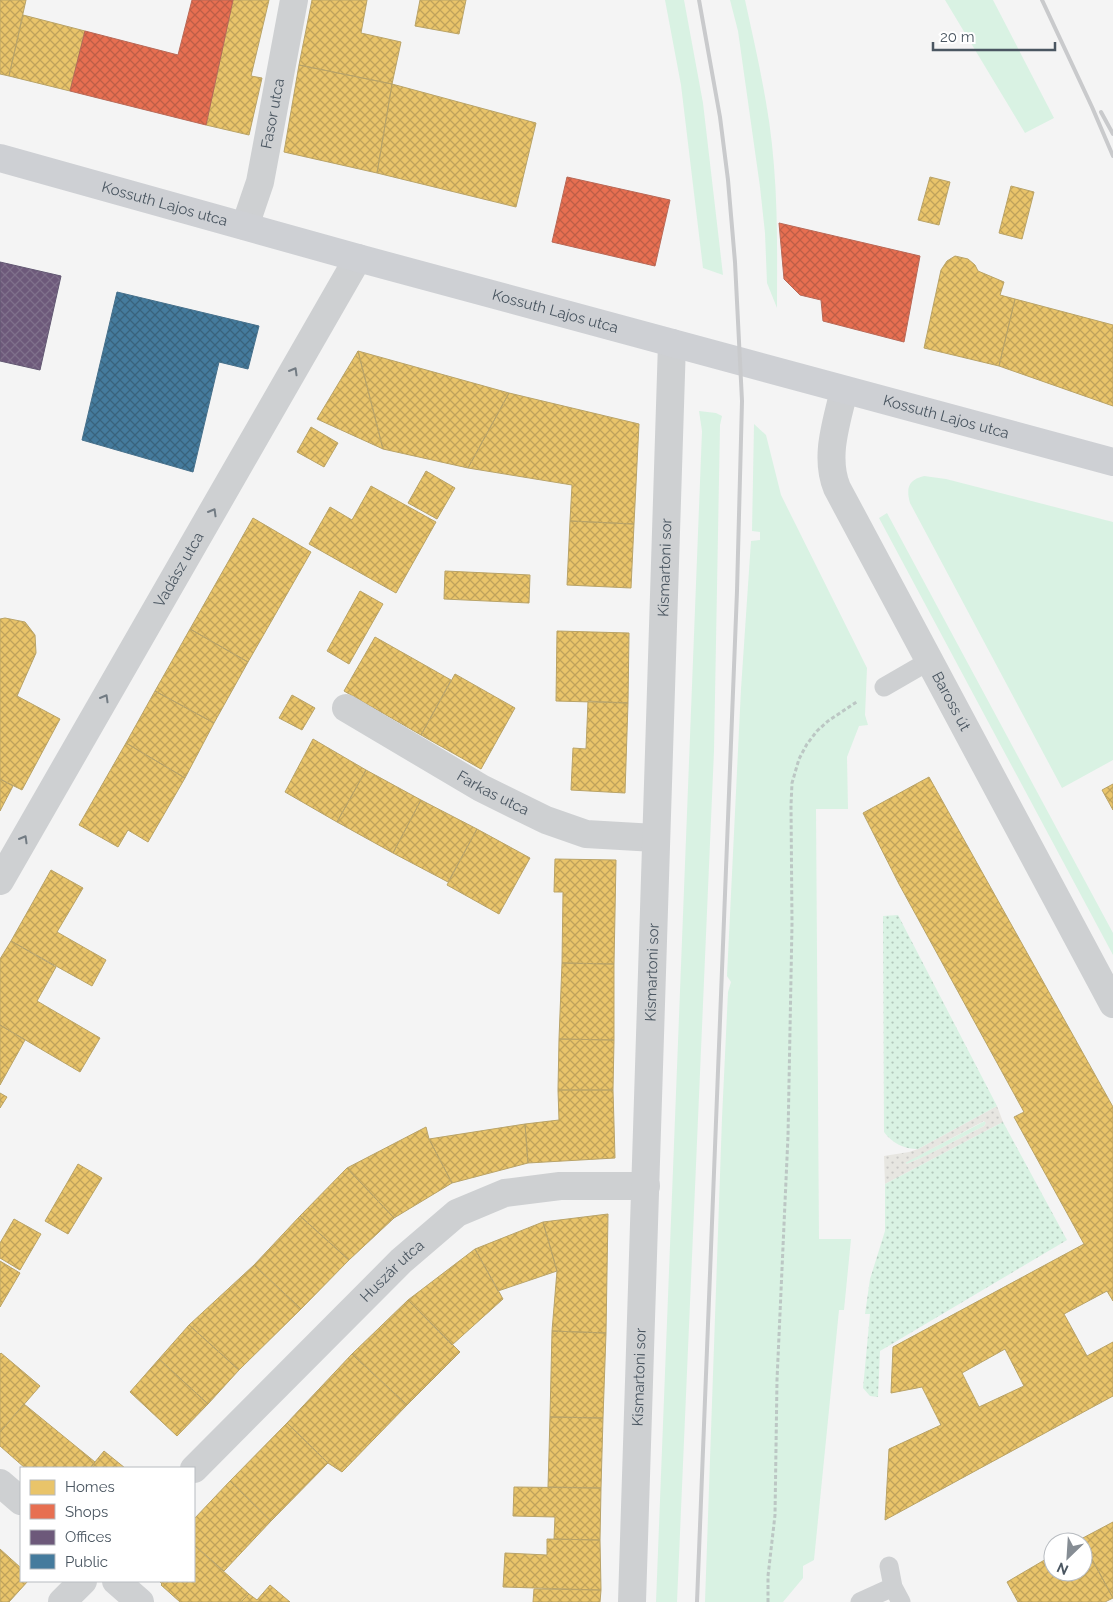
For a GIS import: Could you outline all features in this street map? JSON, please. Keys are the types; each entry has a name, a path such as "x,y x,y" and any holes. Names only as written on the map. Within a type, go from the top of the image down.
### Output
{"street":[{"name":"Fasor utca","path":"245,226 260,182 294,0"},
{"name":"Kossuth Lajos utca","path":"0,158 358,258 1113,462"},
{"name":"Vadász utca","path":"0,881 358,258"},
{"name":"Kismartoni sor","path":"632,1602 672,343"},
{"name":"Baross út","path":"844,390 831,451 834,480 1113,1004"},
{"name":"Farkas utca","path":"346,708 481,788 546,820 586,834 655,838"},
{"name":"Huszár utca","path":"195,1468 401,1260 457,1213 505,1193 560,1186 627,1184 646,1186"},
{"path":"0,1483 20,1499"},
{"path":"62,1602 82,1582"},
{"path":"117,1582 140,1602"}],"lane":[{"path":"884,687 929,661"},
{"path":"860,1602 897,1595 889,1566"}],"path":[{"path":"768,1602 768,1576 775,1515 778,1380 788,1146 792,924 792,783 795,768 802,752 817,731 843,710 884,687"}],"green space":[{"path":"665,0 684,0 703,103 723,275 703,268 681,85"},
{"path":"730,0 745,0 769,124 776,202 777,308 767,283 765,233 760,187 738,31"},
{"path":"945,0 993,0 1054,118 1025,133"},
{"path":"699,411 716,413 722,416 720,425 714,751 677,1602 656,1602 702,431"},
{"path":"754,424 766,435 781,495 867,668 865,715 868,725 859,726 847,757 848,809 816,809 819,1239 851,1239 844,1310 839,1310 814,1560 803,1566 803,1578 783,1602 705,1602 722,1118 728,992 731,982 727,976 741,689 751,541 760,540 760,532 752,531"},
{"path":"924,476 946,479 1113,522 1113,760 1062,788 910,503 909,485 914,480"},
{"path":"887,513 1113,933 1113,955 879,518"},
{"path":"898,915 997,1106 918,1149 899,1145 884,1132 883,916"},
{"path":"985,1121 984,1126 928,1155 907,1164 904,1163"},
{"path":"1003,1122 1067,1240 880,1351 878,1397 870,1396 863,1388 870,1314 865,1314 870,1279 885,1231 885,1184"}],"sand":[{"path":"997,1106 1003,1122 885,1184 884,1156 918,1149","holes":["984,1121 986,1123 984,1126 936,1151 907,1164 905,1163"]}],"building: Homes":[{"path":"0,0 26,0 9,76 0,74"},
{"path":"233,0 269,0 251,76 262,78 249,135 206,125"},
{"path":"312,0 367,0 361,33 401,42 392,84 299,65"},
{"path":"420,0 466,0 459,34 415,26"},
{"path":"23,15 85,31 70,91 9,76"},
{"path":"299,65 392,84 377,173 284,152"},
{"path":"392,84 536,123 516,207 377,173"},
{"path":"930,177 950,182 939,225 918,220"},
{"path":"1011,186 1034,192 1022,239 999,233"},
{"path":"955,256 968,259 975,265 978,271 1004,282 1000,295 1015,299 999,366 924,348 941,270 947,261"},
{"path":"1015,299 1113,325 1113,406 999,366"},
{"path":"358,351 509,393 468,468 383,449"},
{"path":"358,351 383,449 317,419"},
{"path":"509,393 639,424 634,524 570,521 572,485 468,468"},
{"path":"311,427 338,443 324,467 297,452"},
{"path":"426,471 455,488 437,519 408,503"},
{"path":"371,486 436,522 396,593 309,544 330,507 352,520"},
{"path":"253,518 311,552 248,662 190,629"},
{"path":"570,521 634,524 631,588 567,585"},
{"path":"445,571 530,575 529,603 444,599"},
{"path":"360,591 383,604 349,664 327,651"},
{"path":"5,618 25,622 35,635 36,653 17,696 60,719 22,790 0,779 0,619"},
{"path":"190,629 248,662 214,723 155,691"},
{"path":"557,631 629,633 628,703 556,701"},
{"path":"375,637 451,680 421,735 344,691"},
{"path":"455,674 515,708 481,769 421,735"},
{"path":"155,691 214,723 185,778 126,743"},
{"path":"292,695 315,708 302,730 279,718"},
{"path":"588,701 628,703 625,793 571,790 573,748 586,749"},
{"path":"313,739 366,770 337,822 285,792"},
{"path":"126,743 185,778 148,842 128,830 118,847 79,825"},
{"path":"366,770 421,800 393,853 337,822"},
{"path":"929,777 1113,1107 1113,1301 1107,1291 1064,1314 1087,1356 1113,1342 1113,1396 885,1520 889,1449 941,1425 922,1387 891,1393 893,1347 1084,1244 1014,1117 1024,1112 899,884 863,813","holes":["1005,1349 1024,1386 979,1407 962,1373"]},
{"path":"0,779 13,786 0,811"},
{"path":"1113,784 1113,810 1102,790"},
{"path":"421,800 477,829 448,882 393,853"},
{"path":"477,829 530,858 499,914 447,885"},
{"path":"555,859 616,860 614,964 562,963 563,892 554,892"},
{"path":"51,870 83,888 57,932 106,960 92,986 11,941"},
{"path":"11,941 56,967 37,1001 100,1038 80,1072 0,1025 0,959"},
{"path":"562,963 614,964 614,1040 559,1039"},
{"path":"0,1025 25,1040 0,1085"},
{"path":"559,1039 614,1040 613,1090 558,1090"},
{"path":"558,1090 613,1090 615,1158 528,1163 525,1124 559,1120"},
{"path":"0,1093 7,1097 0,1108"},
{"path":"525,1124 528,1163 452,1183 429,1139"},
{"path":"426,1127 429,1139 452,1183 394,1218 347,1168"},
{"path":"78,1164 102,1178 68,1234 45,1221"},
{"path":"347,1168 394,1218 349,1260 300,1216"},
{"path":"608,1214 606,1333 552,1331 557,1271 543,1222"},
{"path":"300,1216 349,1260 301,1309 254,1265"},
{"path":"14,1219 41,1234 20,1270 0,1258 0,1243"},
{"path":"543,1222 557,1271 498,1291 475,1249"},
{"path":"475,1249 503,1299 452,1345 408,1300"},
{"path":"0,1261 20,1273 0,1307"},
{"path":"254,1265 301,1309 239,1370 189,1325"},
{"path":"408,1300 460,1352 407,1405 352,1354"},
{"path":"189,1325 239,1370 208,1404 159,1359"},
{"path":"552,1331 606,1333 603,1418 550,1417"},
{"path":"0,1354 40,1386 0,1432"},
{"path":"352,1354 407,1405 342,1472 328,1463 287,1423"},
{"path":"159,1359 208,1404 177,1436 130,1392"},
{"path":"24,1404 95,1462 91,1467 24,1467 0,1446 0,1432"},
{"path":"550,1417 603,1418 601,1488 548,1487"},
{"path":"287,1423 328,1463 271,1521 230,1481"},
{"path":"104,1451 124,1467 91,1467"},
{"path":"230,1481 271,1521 224,1571 195,1546 195,1518"},
{"path":"514,1487 601,1488 600,1540 554,1539 555,1517 513,1516"},
{"path":"1113,1522 1113,1598 1093,1561 1093,1533"},
{"path":"547,1539 600,1540 601,1590 503,1587 505,1553 547,1555"},
{"path":"195,1546 249,1594 241,1602 180,1602 160,1582 195,1582"},
{"path":"0,1549 20,1567 20,1582 27,1582 9,1602 0,1602"},
{"path":"1043,1561 1043,1582 1093,1582 1093,1561 1113,1598 1105,1602 1018,1602 1007,1582"},
{"path":"270,1585 290,1602 241,1602 249,1594 257,1600"},
{"path":"534,1589 601,1590 600,1602 533,1602"}],"building: Shops":[{"path":"192,0 233,0 206,125 70,91 85,31 178,55"},
{"path":"567,177 670,200 655,266 552,242"},
{"path":"779,223 920,256 904,342 823,321 821,300 800,295 784,279"}],"building: Offices":[{"path":"0,262 61,276 40,370 0,361"}],"building: Public":[{"path":"117,292 259,326 248,369 219,362 193,472 82,440"}],"railway":[{"path":"697,1602 737,591 742,401 735,262 728,180 720,117 699,0"},
{"path":"1042,0 1113,156"},
{"path":"1101,112 1113,134"}]}
